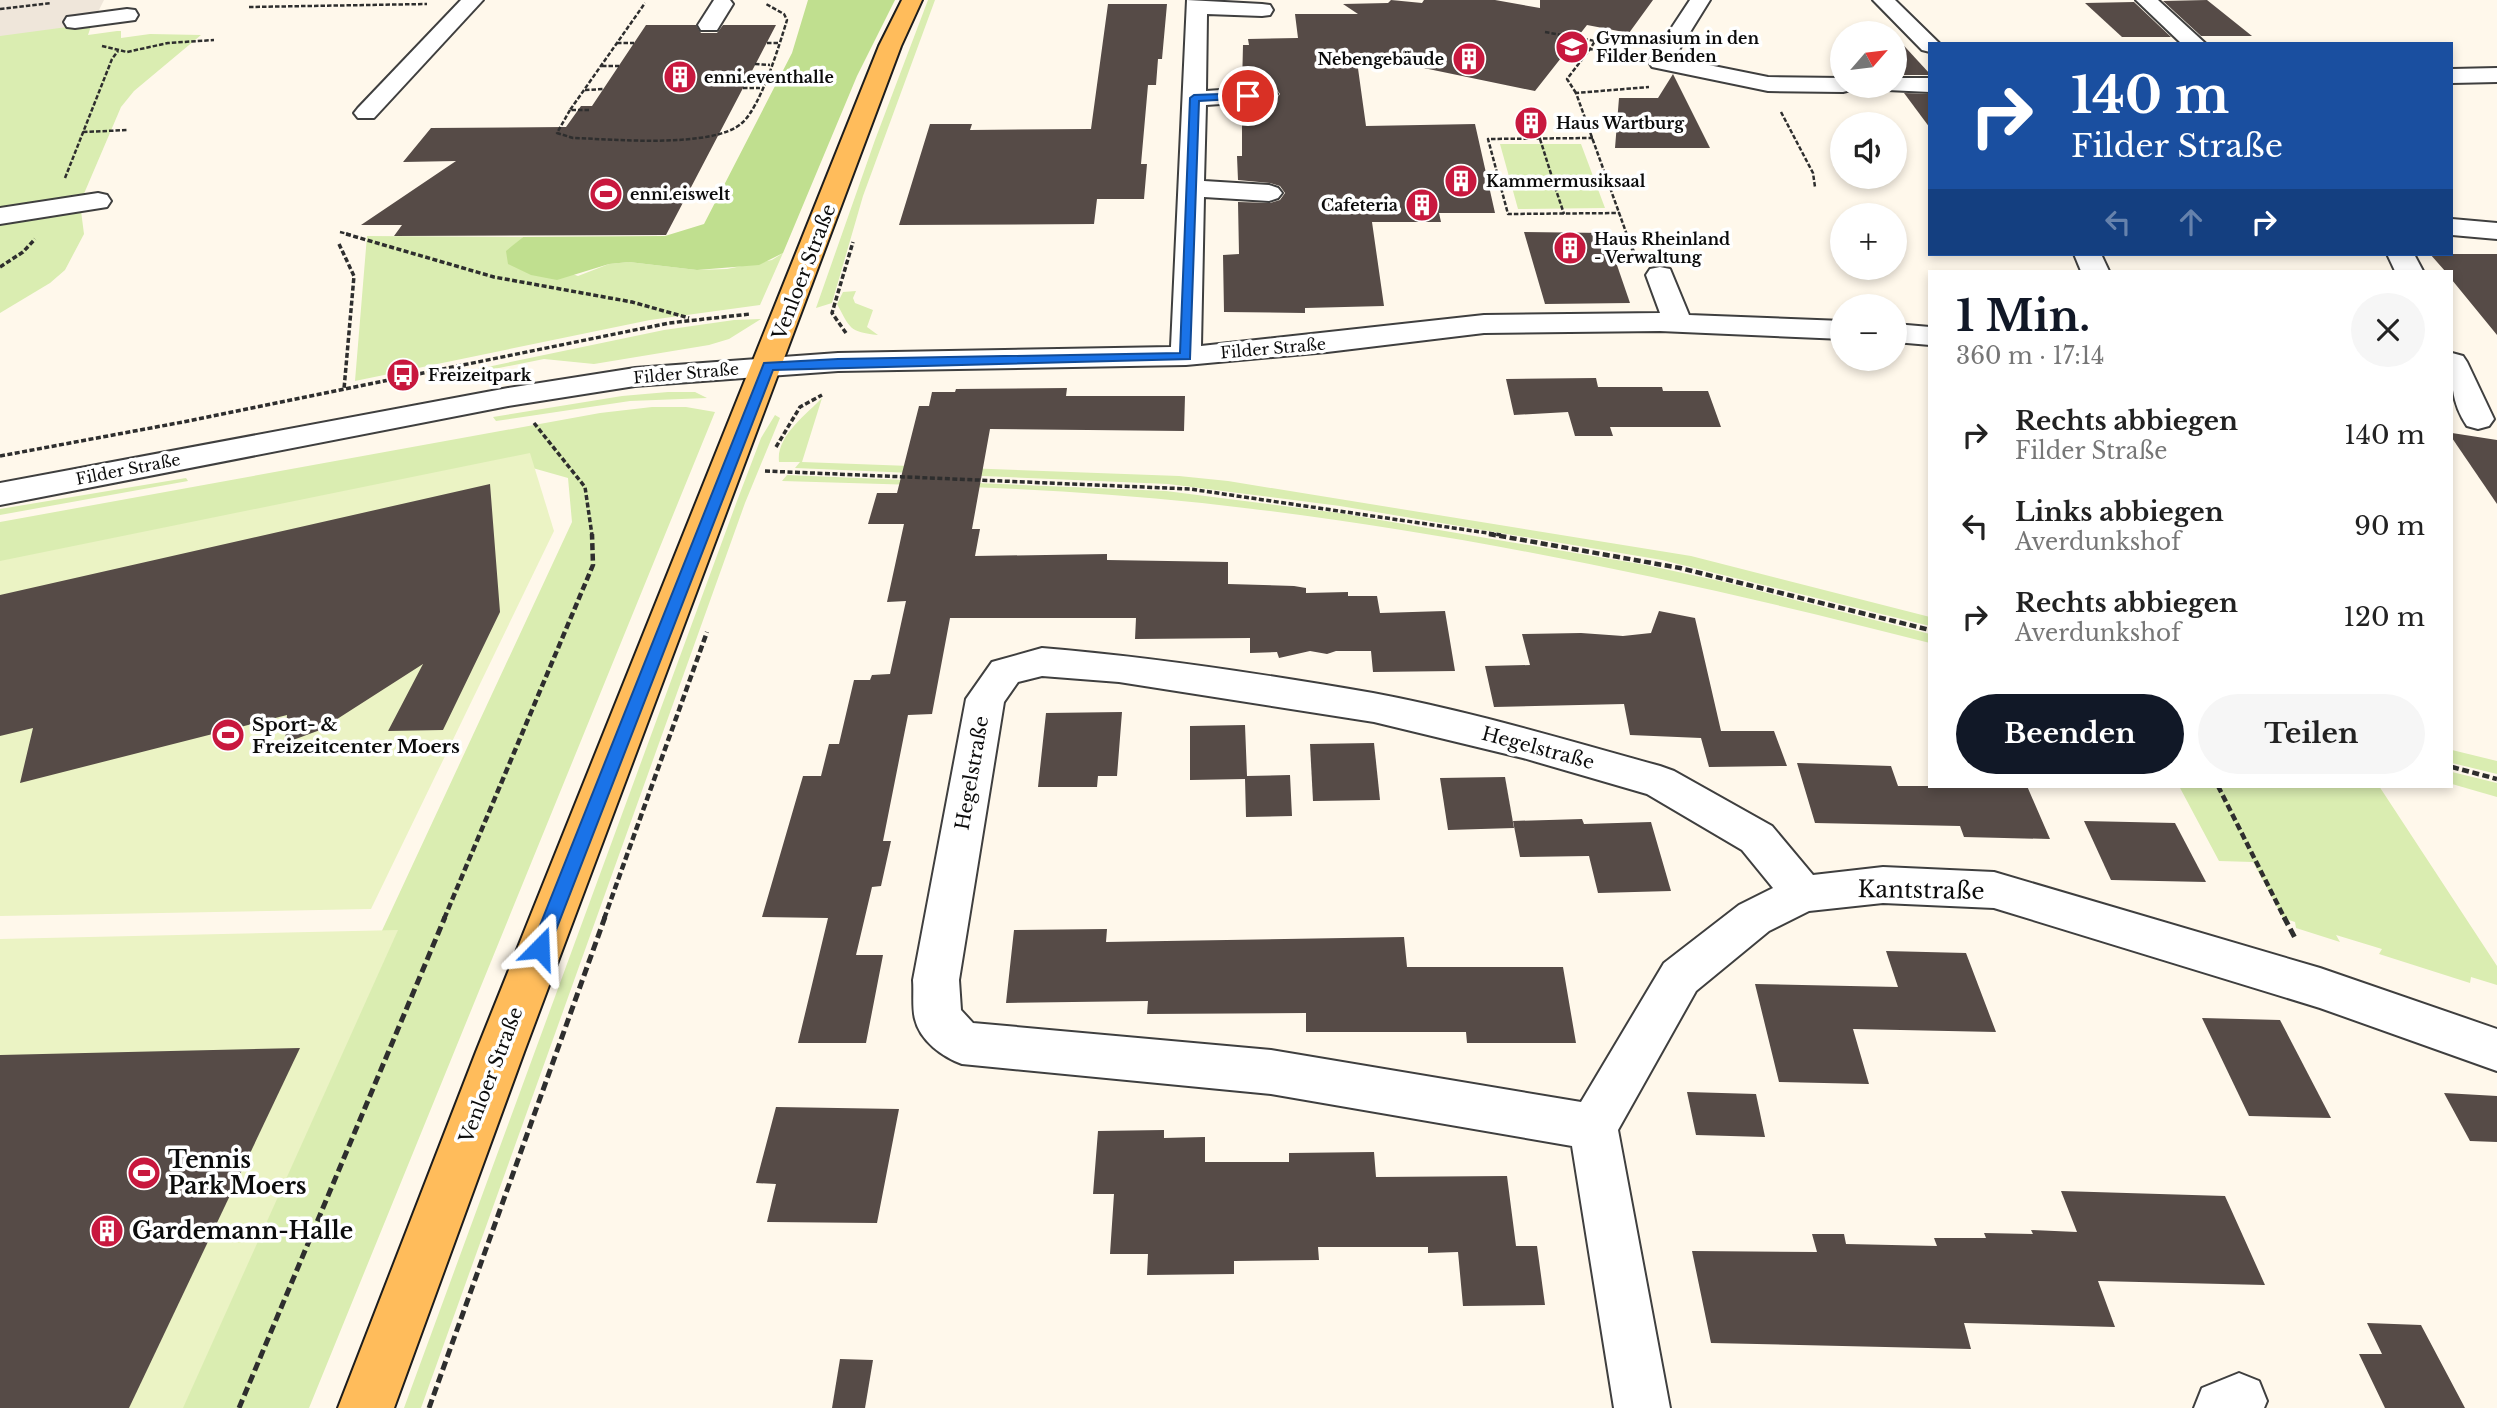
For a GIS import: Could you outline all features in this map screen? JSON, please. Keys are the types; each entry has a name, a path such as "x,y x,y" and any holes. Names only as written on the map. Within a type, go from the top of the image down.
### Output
{"main road":[{"name":"Venloer Straße","path":"366,1408 500,1052 789,313 890,46 912,0"}],"street":[{"path":"1700,0 1660,62 1768,84 1830,85"},
{"path":"1883,0 1928,43"},
{"path":"2146,0 2193,42"},
{"path":"366,113 472,2"},
{"path":"1186,356 1197,3 1262,10"},
{"path":"709,25 722,4"},
{"path":"75,22 127,15"},
{"path":"430,20 454,20"},
{"path":"2453,76 2497,75"},
{"path":"1908,85 1928,85"},
{"path":"1194,98 1265,94"},
{"path":"1192,189 1269,193"},
{"path":"0,216 98,201"},
{"path":"2453,227 2497,231"},
{"path":"1660,275 1669,322"},
{"name":"Filder Straße","path":"0,494 508,397 635,377 838,362 1186,356 1327,343 1484,324 1669,322 1830,329"},
{"path":"1907,334 1928,336"},
{"path":"2453,364 2476,418"},
{"name":"Hegelstraße","path":"1593,1127 1270,1072 962,1043 938,1019 936,980 985,699 1005,672 1042,662 1093,666 1374,708 1523,743 1660,782 1757,838 1803,894"},
{"name":"Kantstraße","path":"1593,1127 1680,977 1754,918 1803,894 1883,885 1994,890 2320,988 2497,1050"},
{"path":"1593,1127 1642,1408"}],"path":[{"path":"249,7 472,2"},
{"path":"0,9 54,3"},
{"path":"645,3 556,129 563,136 694,139 721,134 740,125 747,118 788,20 785,14 766,4"},
{"path":"1545,32 1595,41 1567,79 1576,93 1620,213 1669,322"},
{"path":"617,43 634,43"},
{"path":"767,43 780,43"},
{"path":"1576,93 1620,88 1648,89 1660,62 1590,49"},
{"path":"0,267 23,252 42,231 112,59 118,51"},
{"path":"755,64 770,65"},
{"path":"601,66 619,66"},
{"path":"743,88 760,88"},
{"path":"585,90 603,89"},
{"path":"570,110 589,110"},
{"path":"1781,111 1813,173 1815,187"},
{"path":"83,132 128,130"},
{"path":"1593,138 1488,139 1508,214 1620,213"},
{"path":"1539,139 1552,177"},
{"path":"1499,181 1543,181 1552,177 1564,181 1608,181"},
{"path":"1543,181 1555,187 1561,186 1564,181"},
{"path":"1555,187 1564,214"},
{"path":"340,232 494,277 632,302 693,319"},
{"path":"832,313 856,232"},
{"path":"339,244 354,276 344,389"},
{"path":"0,456 183,422 693,319 832,313"},
{"path":"832,313 847,331 838,362"},
{"path":"774,450 800,407"},
{"path":"239,1408 593,565 591,519 585,487 531,420"},
{"path":"760,483 769,460"},
{"path":"765,471 977,478 1203,491 1519,538 1680,568 1928,630"},
{"path":"429,1408 711,620"},
{"path":"2453,767 2497,779"},
{"path":"2219,788 2320,988"}],"green space":[{"path":"0,0 91,26 88,35 121,31 121,38 150,34 201,35 134,91 121,107 80,203 84,234 65,270 50,283 0,313"},
{"path":"808,0 895,0 857,76 783,253 759,265 697,270 629,262 609,264 557,280 531,275 508,264 506,251 523,237 665,236 704,224 792,53"},
{"path":"928,0 935,0 863,196 832,303 816,308 875,140"},
{"path":"1500,144 1581,144 1605,208 1518,209"},
{"path":"367,236 523,237 507,251 578,276 609,264 629,262 697,270 727,269 772,260 783,253 760,305 650,320 355,381"},
{"path":"856,291 853,298 855,303 873,310 867,327 878,335 861,332 852,327 837,304 843,292"},
{"path":"761,319 729,339 709,345 594,364 544,359 449,378 444,376 664,330"},
{"path":"695,392 707,398 630,401 496,421 493,417 622,396"},
{"path":"822,398 802,462 1179,476 1228,481 1691,556 1928,616 1928,626 1662,560 1340,506 1168,484 795,468 800,462 779,462 779,452 787,435"},
{"path":"652,407 686,407 715,412 309,1408 160,1408 572,522 568,478 515,463 0,570 0,522 600,413"},
{"path":"775,415 780,418 745,503 421,1408 404,1408 737,501 761,438"},
{"name":"Sport- & Freizeitcenter Moers","path":"530,453 554,531 371,909 0,916 0,561"},
{"path":"787,475 1166,491 1339,513 1646,565 1720,581 1928,633 1928,642 1750,599 1568,560 1294,514 1097,494 782,481"},
{"path":"186,478 188,481 0,515 0,509"},
{"path":"2453,750 2497,761 2497,774 2453,763"},
{"path":"2453,772 2497,783 2497,797 2453,784"},
{"path":"2180,788 2380,788 2497,966 2497,985 2471,977 2470,983 2379,954 2382,949 2336,935 2340,942 2296,928 2295,922 2283,918 2253,862 2219,861"},
{"name":"Tennis Park Moers","path":"398,930 183,1408 0,1408 0,939"}],"shaded area":[{"path":"0,0 104,0 91,26 0,36"}],"building":[{"path":"1391,0 1422,3 1424,0 1495,0 1540,8 1540,0 1653,0 1629,33 1587,25 1535,91 1356,54 1366,126 1475,124 1495,213 1439,213 1441,222 1372,222 1384,306 1305,308 1305,313 1224,312 1223,255 1239,254 1238,202 1270,203 1280,200 1285,193 1280,186 1270,183 1238,180 1237,156 1242,156 1242,105 1274,102 1280,94 1275,87 1266,84 1242,86 1243,45 1249,45 1248,39 1298,38 1295,14 1358,14 1343,4 1388,3"},
{"path":"2207,0 2252,36 2201,36 2163,1"},
{"path":"2134,2 2171,37 2122,37 2085,3"},
{"path":"1108,4 1167,4 1162,59 1158,59 1156,85 1148,85 1141,164 1147,164 1144,199 1097,199 1094,224 899,225 930,124 972,124 970,130 1091,129"},
{"path":"646,25 696,25 701,33 717,33 723,25 776,25 666,235 394,236 402,225 361,225 456,161 403,162 431,128 566,127 581,106 592,106"},
{"path":"1908,50 1928,72 1928,75 1908,75"},
{"path":"1673,74 1710,148 1615,148 1619,98 1658,98"},
{"path":"1908,93 1928,94 1928,125 1908,98"},
{"path":"1524,232 1606,233 1630,303 1545,304"},
{"path":"2497,254 2497,335 2453,281 2453,270 2444,270 2432,256"},
{"path":"1596,378 1598,387 1662,387 1663,391 1708,391 1721,427 1610,427 1613,436 1575,436 1568,412 1514,415 1506,379"},
{"path":"1067,388 1066,396 1185,396 1184,431 990,429 972,529 980,529 975,556 1107,554 1107,560 1228,562 1228,584 1294,586 1306,588 1306,593 1348,592 1348,596 1377,596 1380,613 1445,611 1455,671 1373,672 1371,651 1336,651 1327,654 1310,651 1279,658 1277,652 1250,653 1250,638 1135,639 1136,618 950,618 932,714 908,715 883,841 891,841 881,886 872,887 856,955 883,955 866,1043 798,1043 828,918 762,917 803,776 821,776 829,744 839,744 854,680 870,680 872,675 890,674 906,601 887,602 904,524 868,524 877,493 897,493 919,406 929,406 932,392 955,392 956,389"},
{"path":"2453,433 2497,440 2497,504 2453,439"},
{"path":"490,484 500,612 443,730 388,731 423,664 320,730 285,743 287,715 20,783 33,728 0,736 0,595"},
{"path":"1659,611 1695,618 1721,731 1774,731 1787,766 1709,767 1701,738 1630,735 1624,704 1494,707 1485,666 1530,665 1522,634 1581,633 1623,636 1651,633"},
{"path":"1122,712 1117,776 1098,776 1097,787 1038,787 1046,713"},
{"path":"1245,725 1247,776 1290,775 1292,816 1246,817 1245,779 1190,780 1190,726"},
{"path":"1374,743 1380,800 1313,801 1310,744"},
{"path":"1797,763 1891,766 1898,786 2028,788 2050,839 1964,837 1960,826 1815,823"},
{"path":"1505,777 1514,828 1448,830 1440,778"},
{"path":"1582,819 1584,824 1651,822 1671,891 1598,893 1589,856 1520,857 1513,821"},
{"path":"2084,821 2175,823 2206,882 2111,880"},
{"path":"1107,929 1106,942 1404,937 1407,967 1563,967 1576,1043 1467,1043 1466,1032 1306,1032 1306,1013 1147,1014 1148,1001 1006,1003 1014,930"},
{"path":"1886,951 1966,953 1996,1032 1853,1029 1869,1084 1779,1082 1755,984 1898,987"},
{"path":"2202,1018 2280,1020 2331,1118 2249,1116"},
{"name":"Gardemann-Halle","path":"300,1048 129,1408 0,1408 0,1055"},
{"path":"1687,1092 1756,1094 1765,1137 1696,1135"},
{"path":"2444,1093 2497,1096 2497,1142 2470,1141"},
{"path":"776,1107 899,1109 877,1223 767,1222 776,1184 756,1183"},
{"path":"1164,1130 1164,1138 1205,1137 1205,1162 1289,1162 1289,1153 1374,1152 1376,1177 1507,1176 1516,1246 1537,1246 1545,1305 1463,1306 1458,1252 1428,1253 1428,1247 1318,1247 1319,1260 1234,1261 1234,1274 1147,1275 1148,1254 1110,1254 1114,1194 1093,1194 1098,1131"},
{"path":"2061,1191 2225,1196 2265,1285 2098,1281 2115,1327 1964,1323 1971,1349 1711,1343 1692,1251 1817,1252 1812,1234 1844,1234 1846,1244 1937,1246 1934,1238 1986,1238 1984,1233 2033,1234 2031,1230 2077,1232"},
{"path":"2367,1323 2421,1325 2465,1408 2385,1408 2359,1354 2382,1354"},
{"path":"840,1359 873,1360 865,1408 832,1408"}],"place":[{"name":"Gymnasium in den Filder Benden","path":"1572,47"},
{"name":"Nebengebäude","path":"1469,59"},
{"name":"enni.eventhalle","path":"680,77"},
{"name":"Haus Wartburg","path":"1531,123"},
{"name":"Kammermusiksaal","path":"1461,181"},
{"name":"enni.eiswelt","path":"606,194"},
{"name":"Cafeteria","path":"1422,205"},
{"name":"Haus Rheinland - Verwaltung","path":"1570,248"},
{"name":"Freizeitpark","path":"403,375"},
{"name":"Sport- & Freizeitcenter Moers","path":"228,735"},
{"name":"Tennis Park Moers","path":"144,1173"},
{"name":"Gardemann-Halle","path":"107,1231"}],"route":[{"path":"540,948 768,366 838,362 1186,356 1194,98 1248,96"}]}
